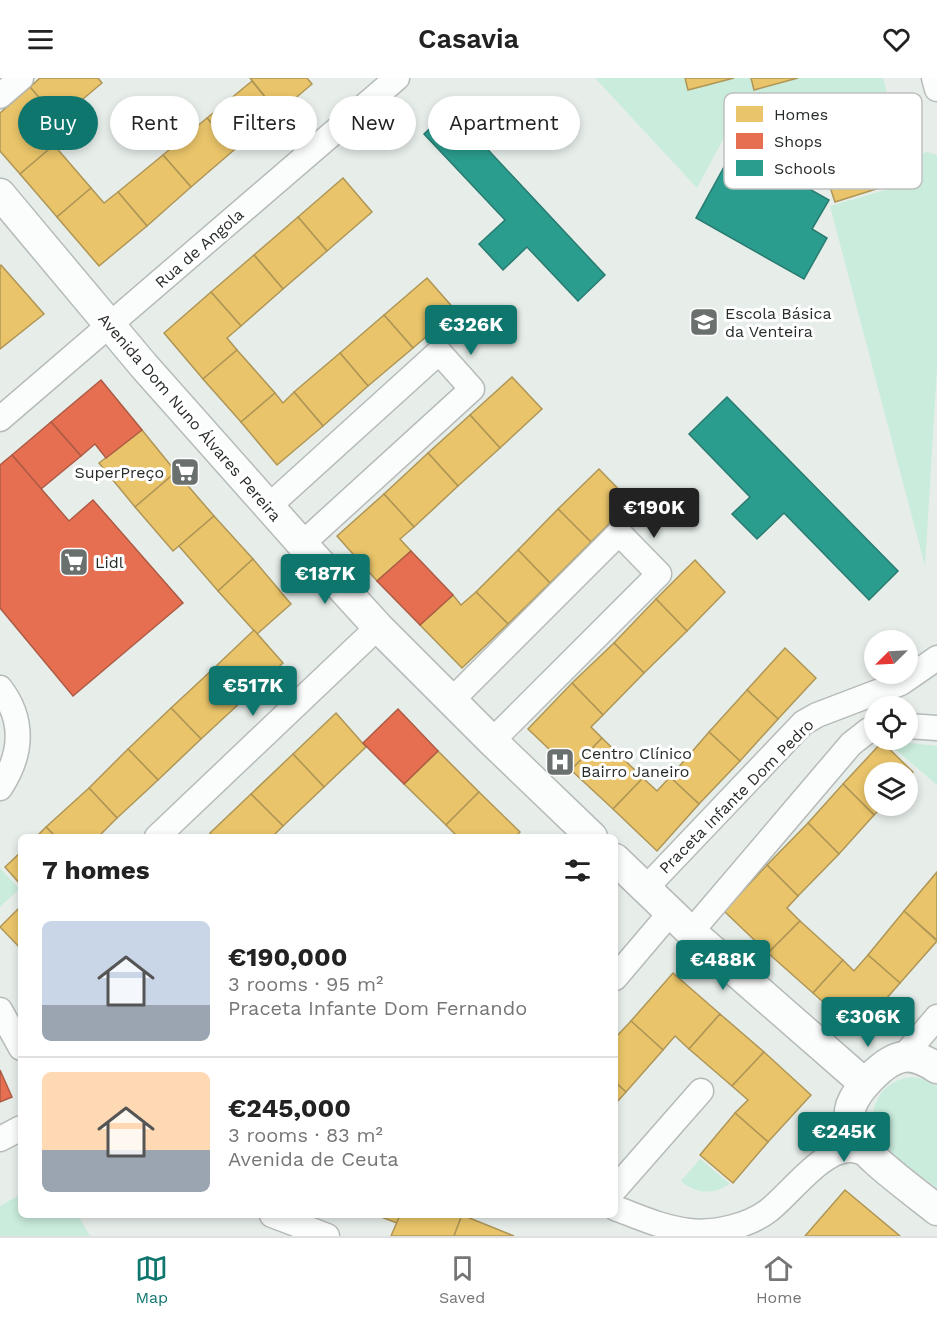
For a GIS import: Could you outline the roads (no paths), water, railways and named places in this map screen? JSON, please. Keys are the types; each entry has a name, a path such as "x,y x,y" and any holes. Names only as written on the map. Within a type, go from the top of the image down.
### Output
{"street":[{"path":"0,96 21,78"},
{"name":"Rua de Angola","path":"0,419 397,78"},
{"path":"934,78 937,89"},
{"name":"Avenida Dom Nuno Álvares Pereira","path":"0,194 109,326 268,507 378,627 589,834"},
{"path":"268,507 439,352 472,389 302,544"},
{"path":"451,701 619,533 659,574 492,741"},
{"path":"161,834 378,627"},
{"name":"Praceta Infante Dom Pedro","path":"646,888 803,723 817,715 901,683 937,658"},
{"path":"0,788 11,771 17,754 18,738 15,717 4,693"},
{"name":"Praceta Infante Dom Pedro","path":"830,710 851,744"},
{"path":"918,727 937,728"},
{"path":"618,975 681,922 851,744 864,734"},
{"path":"618,862 681,922 866,1084"},
{"path":"0,1010 18,1043"},
{"path":"937,1017 903,1057 882,1068 866,1084 851,1107 850,1118 851,1130 856,1141 937,1210"},
{"path":"903,1057 915,1058 937,1068"},
{"path":"618,1186 701,1091"},
{"path":"0,1139 18,1130"},
{"path":"618,1209 659,1225 691,1232 718,1229 744,1223 767,1211 814,1167 833,1155 849,1150 869,1154"},
{"path":"280,1218 327,1236"}],"place":[{"name":"Escola Básica da Venteira","path":"704,322"},
{"name":"SuperPreço","path":"185,472"},
{"name":"Lidl","path":"74,562"},
{"name":"Centro Clínico Bairro Janeiro","path":"560,762"}]}
